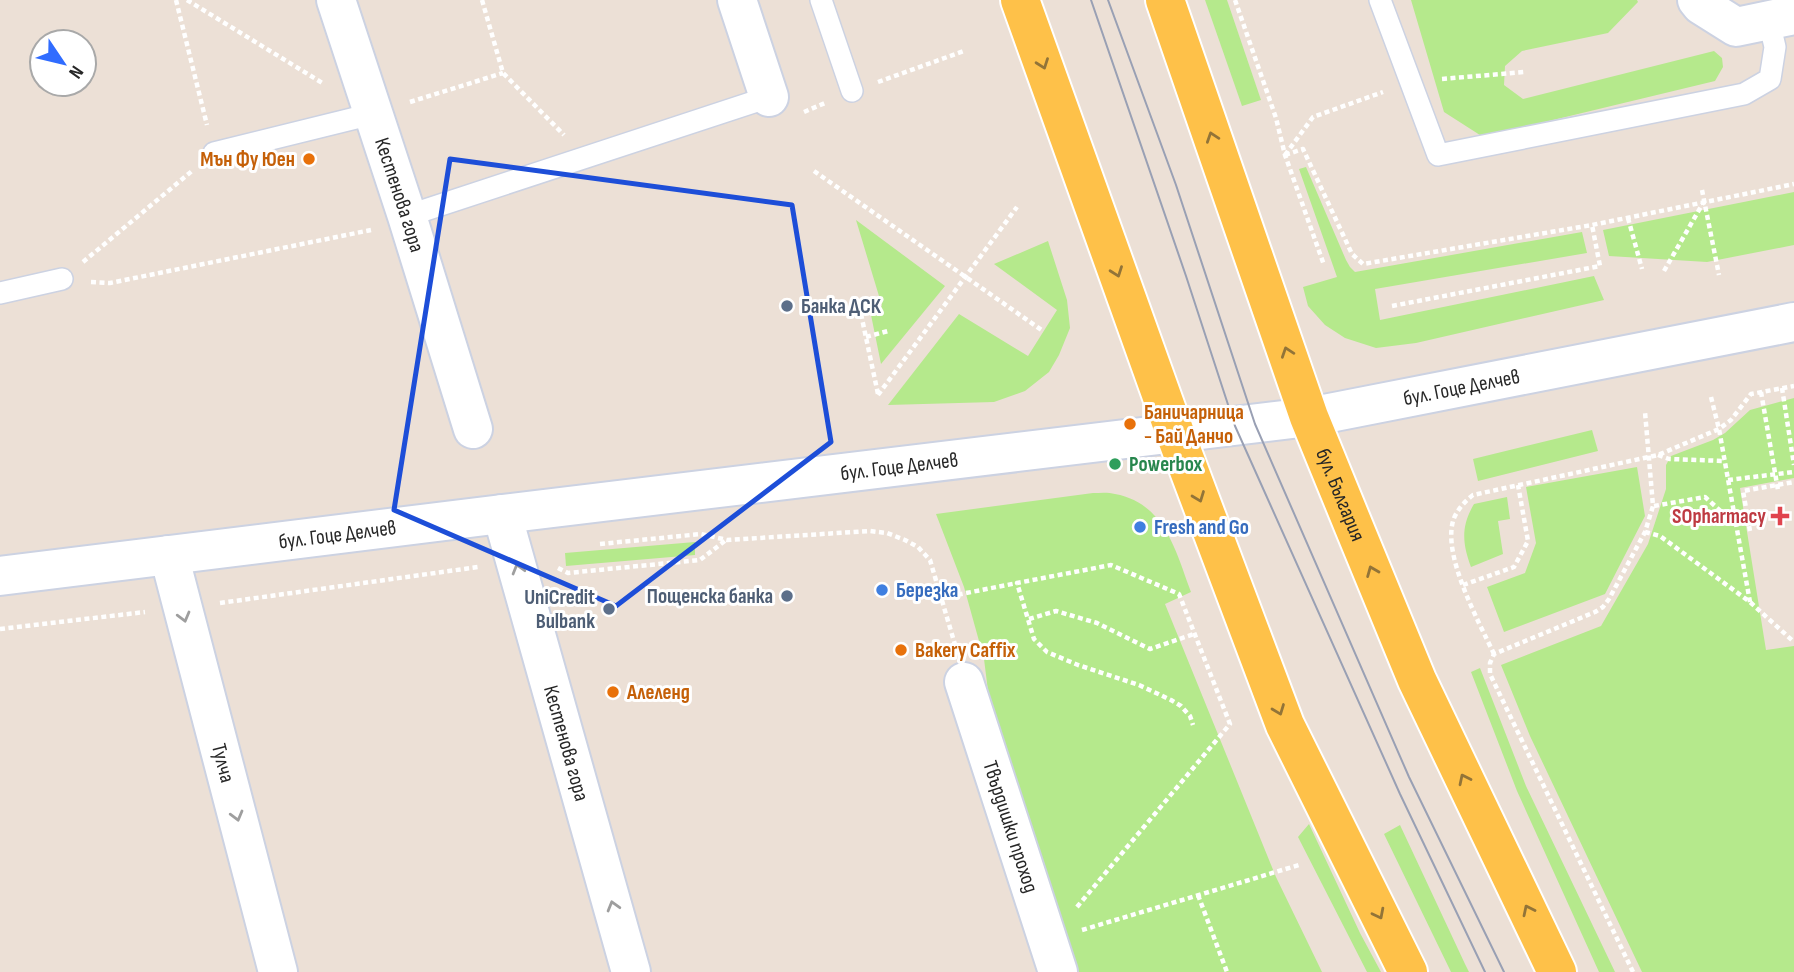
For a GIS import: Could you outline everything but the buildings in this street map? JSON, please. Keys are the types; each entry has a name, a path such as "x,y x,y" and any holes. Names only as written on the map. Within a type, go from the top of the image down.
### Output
{"main road":[{"path":"1020,0 1175,433 1285,725 1408,972"},
{"name":"бул. България","path":"1165,0 1309,417 1417,680 1557,972"}],"street":[{"name":"Кестенова гора","path":"336,0 473,429"},
{"path":"737,0 769,97"},
{"path":"1697,0 1736,27 1782,18"},
{"name":"бул. Гоце Делчев","path":"0,576 1309,417 1794,322"},
{"name":"Кестенова гора","path":"502,513 526,558 631,972"},
{"name":"Тулча","path":"169,555 278,972"},
{"name":"Твърдишки проход","path":"962,671 1053,956"}],"lane":[{"path":"821,0 852,91"},
{"path":"1380,0 1438,155 1744,94 1770,79 1782,18"},
{"path":"407,219 769,97"},
{"path":"214,153 372,114"},
{"path":"0,293 62,279"}],"path":[{"path":"62,279 214,153 176,0"},
{"path":"187,0 372,114 503,74"},
{"path":"482,0 503,74 562,133"},
{"path":"1235,0 1324,265"},
{"path":"852,91 964,51"},
{"path":"1285,155 1313,117 1410,82 1524,72"},
{"path":"1285,155 1303,149 1352,254 1363,264 1592,225 1794,184"},
{"path":"814,171 1043,331"},
{"path":"1702,190 1719,275"},
{"path":"1664,271 1704,202"},
{"path":"861,314 878,395 1017,207"},
{"path":"1628,218 1642,269"},
{"path":"62,279 110,283 407,219"},
{"path":"1392,306 1600,266 1592,225"},
{"path":"866,337 888,331"},
{"path":"1494,654 1463,586 1453,556 1451,539 1454,519 1464,502 1472,495 1658,455 1719,429 1731,420 1751,394 1794,386"},
{"path":"1782,388 1794,465"},
{"path":"1761,392 1777,488"},
{"path":"1711,397 1750,602"},
{"path":"1633,972 1490,674 1490,663 1494,654 1603,607 1645,531 1653,506 1645,412"},
{"path":"1658,455 1670,459 1725,461"},
{"path":"1728,480 1794,472"},
{"path":"1750,531 1743,491 1777,488 1794,482"},
{"path":"1463,586 1514,566 1528,541 1518,485"},
{"path":"1653,506 1705,497 1736,524"},
{"path":"594,545 701,534 726,540 870,531 887,533 918,547 930,560 962,671"},
{"path":"1645,531 1660,536 1750,602 1794,642"},
{"path":"0,629 182,608 526,558 568,573 700,560 726,540"},
{"path":"941,598 1111,565 1180,594 1230,724 1053,956"},
{"path":"1017,583 1034,639 1047,652 1139,685 1171,700 1190,716 1193,725"},
{"path":"1029,619 1056,611 1097,623 1150,649 1194,634"},
{"path":"1053,956 1198,895 1299,866"},
{"path":"1198,895 1227,972"}],"highlighted area":[{"path":"450,159 792,205 831,442 616,606 394,510"}],"green space":[{"path":"1205,0 1227,0 1261,100 1242,106"},
{"path":"1411,0 1637,0 1608,33 1522,51 1505,66 1504,85 1523,99 1714,51 1722,58 1723,67 1715,81 1483,137 1444,112"},
{"path":"1306,167 1346,260 1355,272 1582,232 1587,253 1375,289 1380,320 1594,276 1604,300 1416,343 1376,348 1345,338 1325,325 1308,306 1303,287 1337,277 1299,169"},
{"path":"1794,192 1794,245 1707,262 1609,256 1603,230"},
{"path":"856,220 945,286 881,364 870,310 882,306"},
{"path":"1048,241 1067,300 1070,328 1049,372 1025,391 994,402 888,405 959,314 1028,356 1057,310 994,264"},
{"path":"1794,398 1794,478 1740,488 1766,650 1794,646 1794,972 1642,972 1530,736 1501,665 1601,626 1648,544 1666,489 1666,465 1671,456 1713,440 1725,433 1750,410"},
{"path":"1592,430 1598,451 1478,481 1473,459"},
{"path":"1637,467 1645,516 1605,594 1504,632 1487,587 1525,573 1536,543 1526,487"},
{"path":"1093,493 1115,494 1146,507 1157,518 1174,546 1191,592 1165,604 1276,877 1322,972 1072,972 991,715 984,659 964,587 936,514"},
{"path":"1507,497 1510,519 1498,521 1503,554 1471,567 1464,535 1474,504"},
{"path":"695,542 695,555 566,566 565,553"},
{"path":"1480,668 1526,786 1615,972 1599,972 1517,791 1471,672"},
{"path":"1309,824 1381,972 1367,972 1298,837"},
{"path":"1400,825 1469,972 1451,972 1384,834"}],"tram line":[{"path":"1091,0 1235,426 1400,794 1485,972"},
{"path":"1108,0 1176,185 1255,424 1409,777 1504,972"}],"place":[{"name":"Мън Фу Юен","path":"309,159"},
{"name":"Банка ДСК","path":"787,306"},
{"name":"Баничарница - Бай Данчо","path":"1130,424"},
{"name":"Powerbox","path":"1115,464"},
{"name":"SOpharmacy","path":"1780,516"},
{"name":"Fresh and Go","path":"1140,527"},
{"name":"Березка","path":"882,590"},
{"name":"Пощенска банка","path":"787,596"},
{"name":"UniCredit Bulbank","path":"609,609"},
{"name":"Bakery Caffix","path":"901,650"},
{"name":"Алеленд","path":"613,692"}]}
